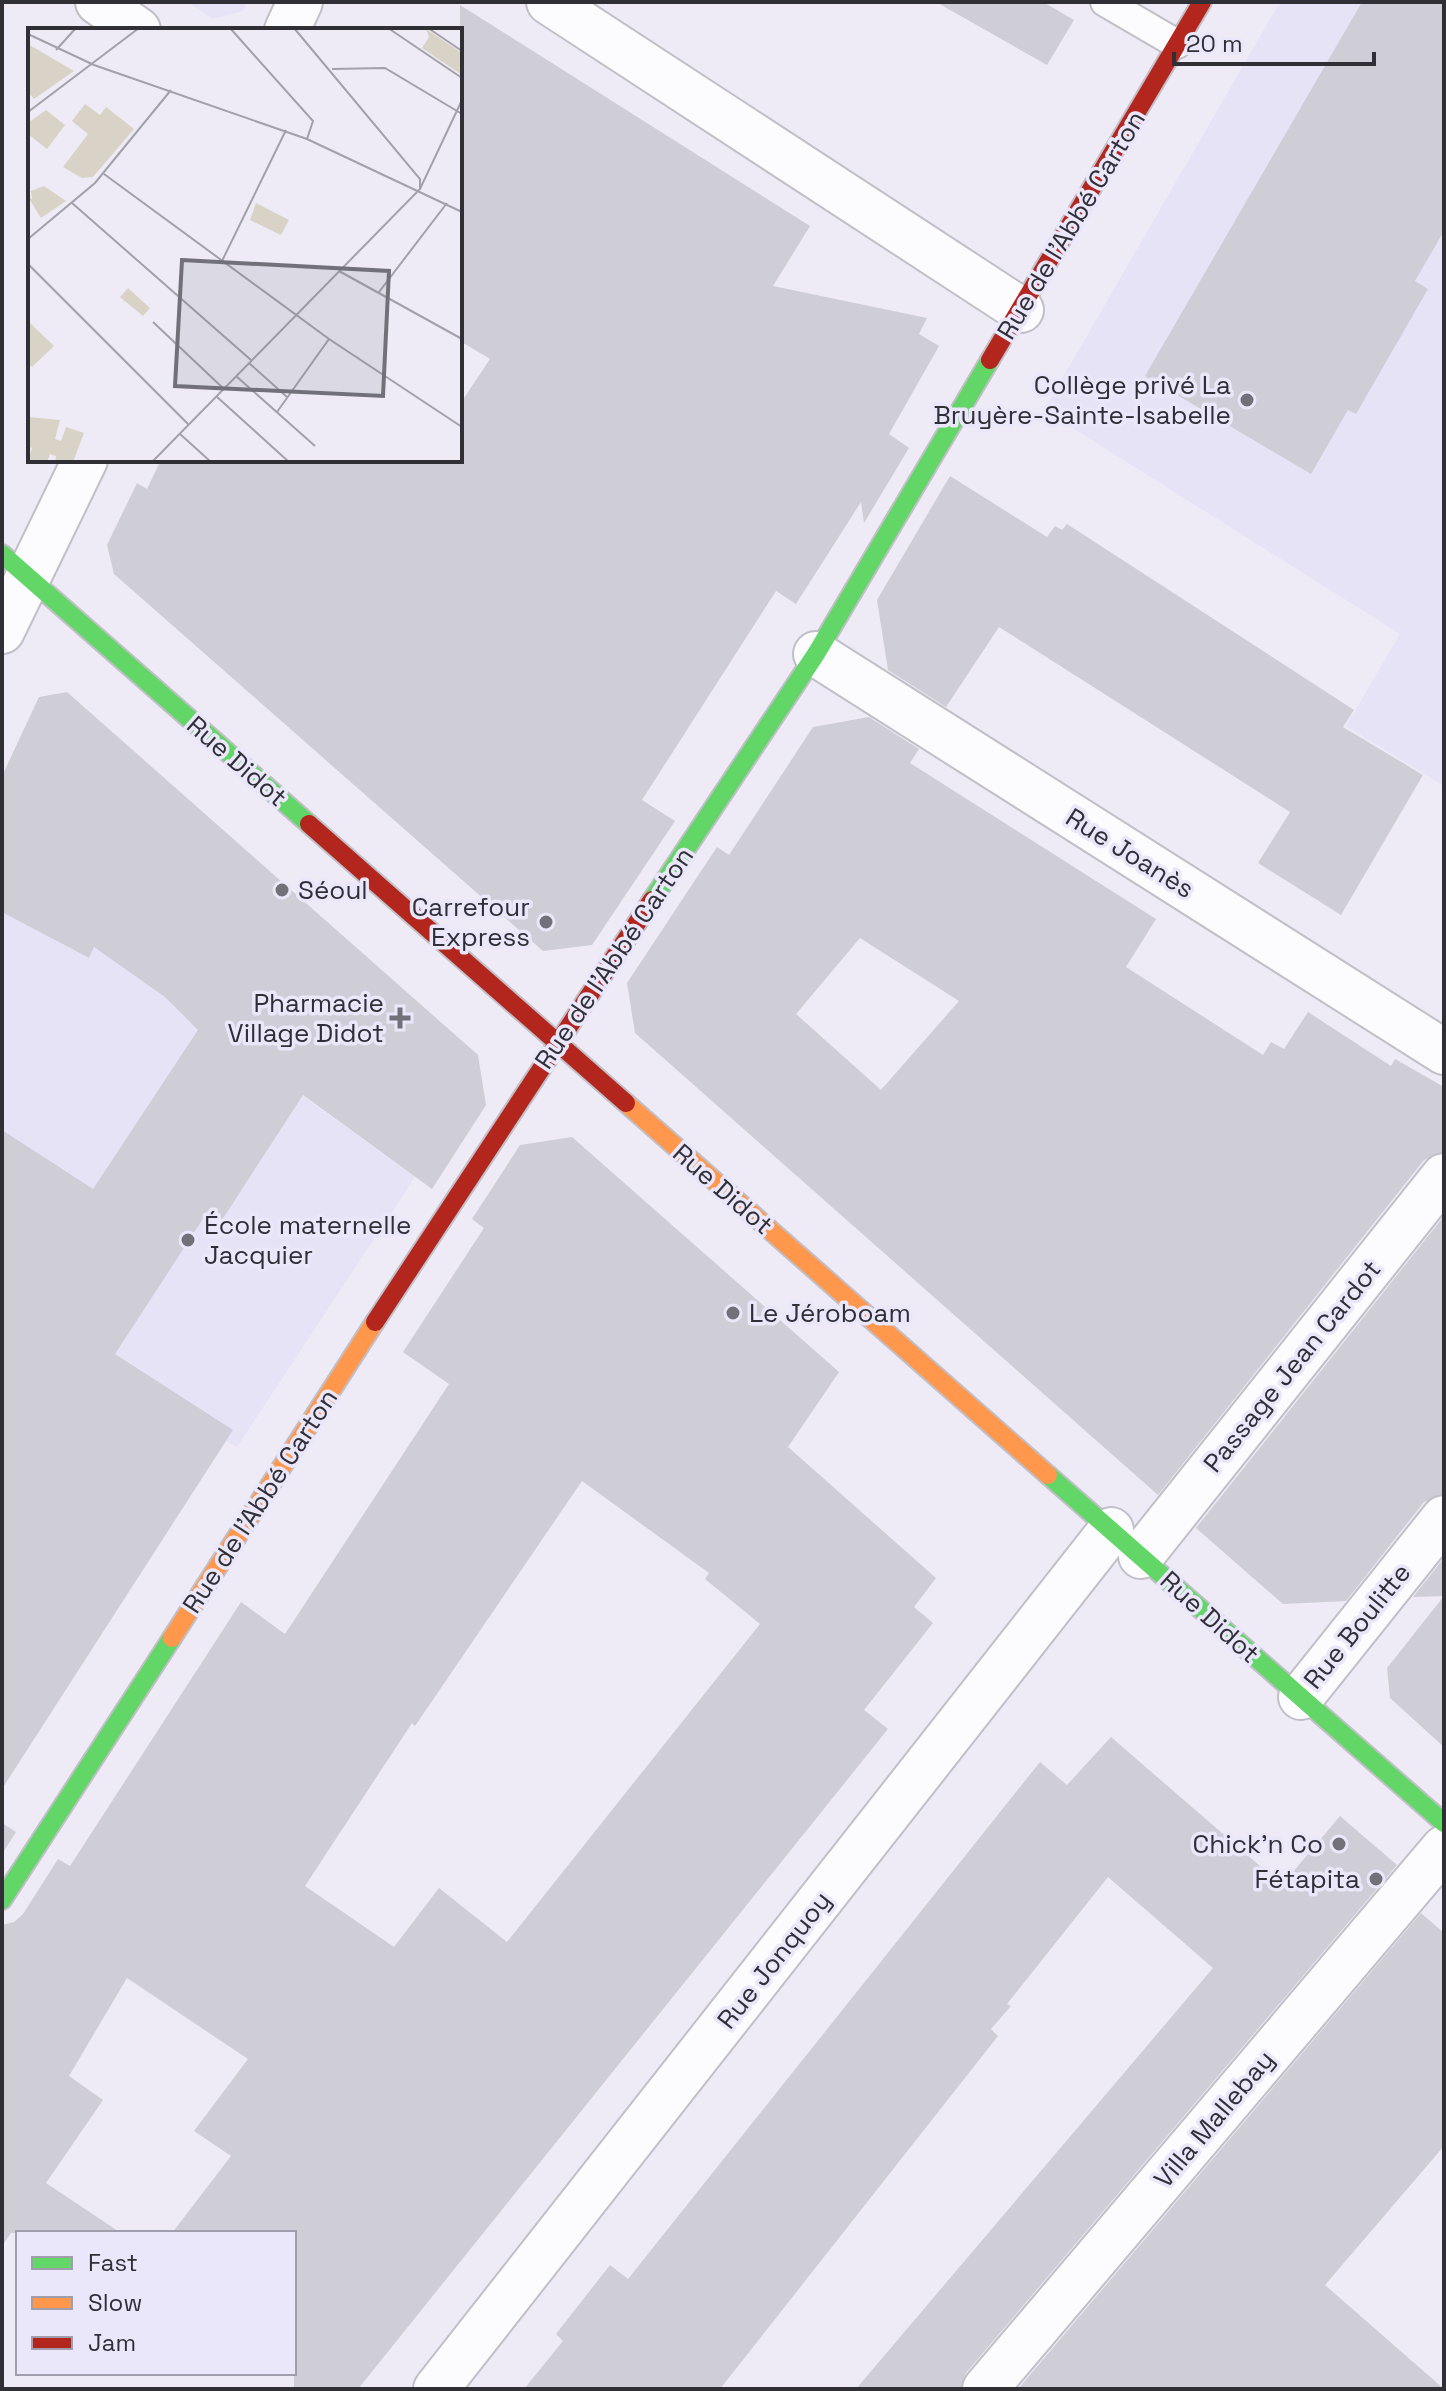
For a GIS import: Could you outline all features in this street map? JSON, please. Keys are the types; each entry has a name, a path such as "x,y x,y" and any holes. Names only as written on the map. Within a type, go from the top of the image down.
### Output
{"street":[{"path":"98,2 135,28"},
{"path":"288,28 300,2"},
{"path":"549,2 1021,310"},
{"name":"Rue de l'Abbé Carton","path":"2,1900 557,1043 816,654 1202,2"},
{"path":"2,631 16,566 84,462"},
{"name":"Rue Didot","path":"16,566 1444,1823"},
{"name":"Rue Joanès","path":"816,654 1444,1052"},
{"name":"Passage Jean Cardot","path":"1126,1543 1444,1176"},
{"name":"Rue Boulitte","path":"1301,1697 1444,1518"},
{"name":"Rue Jonquoy","path":"436,2389 1126,1543"},
{"name":"Villa Mallebay","path":"985,2389 1444,1848"}],"lane":[{"path":"1105,2 1177,44"}],"shaded area":[{"path":"188,2 247,2 243,11 213,19"},
{"name":"Collège privé La Bruyère-Sainte-Isabelle","path":"1280,2 1444,2 1444,786 1346,726 1400,634 1044,410"},
{"name":"École maternelle Jacquier","path":"2,901 56,923 54,940 89,958 95,946 415,1177 237,1447 226,1441 144,1568 2,1519"}],"building":[{"path":"936,2 1043,2 1074,20 1047,65"},
{"path":"1362,2 1444,2 1444,231 1415,281 1428,289 1356,414 1348,410 1311,474 1145,376"},
{"path":"460,5 810,226 773,286 927,318 919,334 939,346 889,434 909,448 864,523 861,502 796,604 776,591 642,800 675,821 592,945 543,951 114,574 107,545 137,483 147,489 160,462 462,462 462,401 490,359 462,342"},
{"path":"950,476 1047,537 1055,526 1062,530 1067,524 1354,710 1343,727 1423,775 1341,915 1258,863 1290,812 999,627 946,707 888,670 877,600"},
{"path":"67,692 478,1055 486,1105 432,1189 303,1095 222,1220 208,1211 115,1354 233,1430 2,1789 2,1130 93,1189 198,1030 165,997 94,947 89,958 2,912 2,776 39,697"},
{"path":"869,717 919,749 910,763 1156,919 1126,967 1263,1055 1271,1042 1284,1049 1308,1012 1391,1066 1395,1059 1444,1087 1444,1152 1424,1160 1158,1495 635,1033 627,983 717,847 729,855 813,727","holes":["860,938 959,1001 881,1090 796,1014"]},
{"path":"572,1137 839,1372 788,1447 936,1578 914,1607 933,1623 864,1710 888,1729 358,2389 294,2389 296,2231 174,2231 231,2156 194,2131 248,2059 127,1978 69,2076 103,2100 46,2183 118,2231 16,2231 2,2246 2,1925 14,1922 23,1914 58,1859 70,1866 241,1602 285,1634 449,1384 403,1352 484,1228 472,1219 520,1145","holes":["582,1481 709,1573 705,1579 760,1624 507,1942 439,1888 394,1947 305,1886 412,1723 415,1726"]},
{"path":"1444,1216 1444,1494 1424,1502 1346,1601 1283,1604 1196,1528"},
{"path":"1444,1558 1444,1596 1413,1597"},
{"path":"1444,1596 1444,1747 1390,1698 1387,1668"},
{"path":"1111,1737 1282,1885 1340,1816 1397,1865 966,2373 961,2389 856,2389 1213,1968 1108,1877 1007,2004 1011,2006 991,2029 998,2036 720,2389 524,2389 563,2341 556,2334 610,2265 628,2279 1040,1762 1067,1785"},
{"path":"2,1823 16,1832 2,1854"},
{"path":"1421,1913 1444,1933 1444,2146 1325,2285 1444,2389 1018,2389"}],"traffic: fast":[{"path":"652,900 816,654 990,360"},
{"path":"2,554 309,824"},
{"path":"1048,1475 1444,1823"},
{"path":"2,1900 172,1638"}],"traffic: slow":[{"path":"626,1103 1048,1475"},
{"path":"172,1638 375,1322"}],"traffic: jam":[{"path":"990,360 1202,2"},
{"path":"309,824 626,1103"},
{"path":"375,1322 652,900"}],"place":[{"name":"Collège privé La Bruyère-Sainte-Isabelle","path":"1247,400"},
{"name":"Séoul","path":"282,890"},
{"name":"Carrefour Express","path":"546,922"},
{"name":"Pharmacie Village Didot","path":"400,1018"},
{"name":"École maternelle Jacquier","path":"188,1240"},
{"name":"Le Jéroboam","path":"733,1313"},
{"name":"Chick'n Co","path":"1339,1844"},
{"name":"Fétapita","path":"1376,1879"}]}
